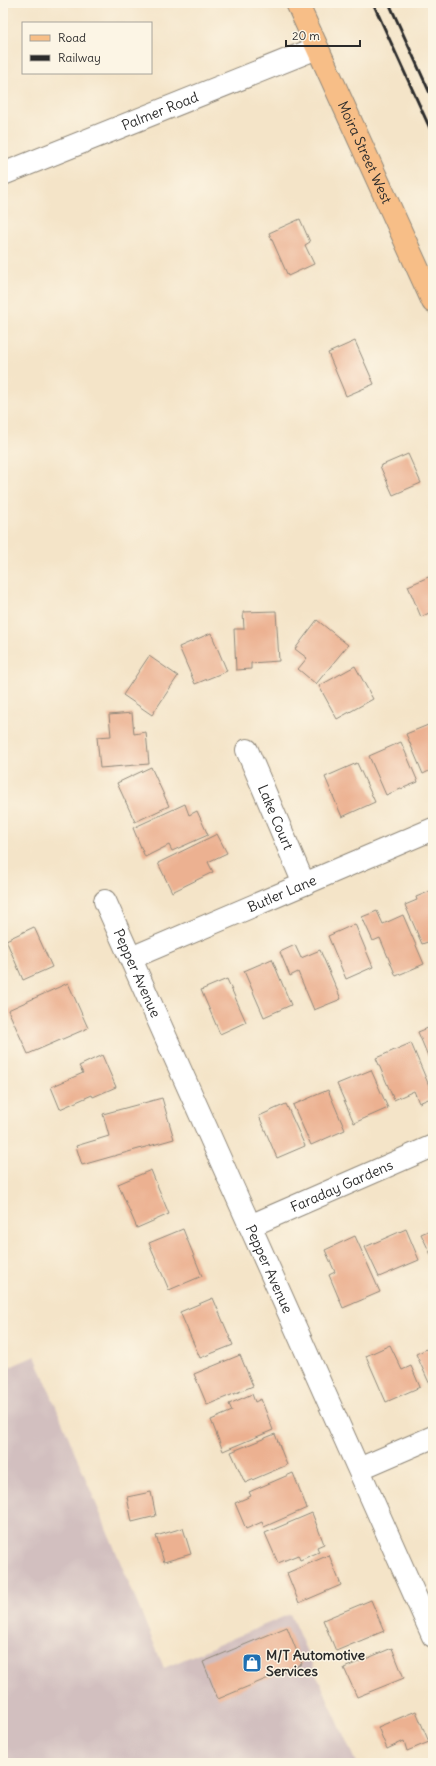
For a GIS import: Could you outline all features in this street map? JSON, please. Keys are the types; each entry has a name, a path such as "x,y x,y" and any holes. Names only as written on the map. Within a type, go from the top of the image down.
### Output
{"main road":[{"name":"Moira Street West","path":"297,3 433,302"}],"street":[{"name":"Palmer Road","path":"3,174 317,48"},
{"name":"Lake Court","path":"248,750 304,884"},
{"name":"Butler Lane","path":"131,958 433,829"},
{"name":"Pepper Avenue","path":"105,901 433,1636"},
{"name":"Faraday Gardens","path":"250,1226 433,1146"},
{"path":"359,1469 433,1437"}],"shaded area":[{"path":"35,1356 164,1668 290,1614 356,1763 3,1763 3,1370"}],"building":[{"path":"300,219 310,242 305,245 314,264 288,276 269,233"},
{"path":"355,341 374,384 346,396 328,353"},
{"path":"408,454 421,483 393,495 380,466"},
{"path":"433,575 433,611 421,617 408,586"},
{"path":"276,611 279,661 251,663 251,669 236,670 234,629 244,629 243,612"},
{"path":"317,620 348,645 316,684 298,669 307,658 295,649"},
{"path":"211,633 227,671 195,684 179,647"},
{"path":"149,656 178,676 152,715 123,695"},
{"path":"355,666 373,699 337,719 319,686"},
{"path":"132,713 134,734 146,732 149,764 100,768 97,737 111,736 109,715"},
{"path":"433,723 433,769 423,774 406,734"},
{"path":"401,742 418,782 386,795 369,756"},
{"path":"357,763 375,802 342,817 325,777"},
{"path":"151,767 169,806 135,822 117,783"},
{"path":"185,804 189,815 197,811 208,835 172,851 169,845 145,857 133,828"},
{"path":"217,834 227,853 208,862 213,872 172,892 158,863"},
{"path":"433,890 433,940 422,944 405,905 417,900 416,897"},
{"path":"377,911 383,924 403,915 424,964 396,976 380,938 373,941 362,917"},
{"path":"355,924 373,967 346,979 328,936"},
{"path":"34,927 52,967 23,980 6,940"},
{"path":"295,945 301,958 320,950 341,999 314,1010 298,972 290,976 280,952"},
{"path":"272,959 291,1005 264,1017 244,971"},
{"path":"227,979 246,1022 220,1034 201,990"},
{"path":"68,983 88,1028 28,1054 8,1010"},
{"path":"433,1026 433,1068 418,1032"},
{"path":"411,1043 433,1095 433,1097 419,1103 414,1091 394,1100 376,1058"},
{"path":"102,1055 116,1087 93,1097 92,1095 60,1109 51,1087 83,1073 79,1066"},
{"path":"371,1070 388,1108 354,1123 337,1084"},
{"path":"328,1090 345,1130 311,1145 293,1105"},
{"path":"162,1098 174,1139 82,1165 76,1146 109,1136 103,1114"},
{"path":"286,1104 305,1146 277,1158 259,1116"},
{"path":"151,1170 169,1214 137,1228 118,1184"},
{"path":"183,1229 202,1276 169,1290 149,1243"},
{"path":"406,1229 419,1260 379,1277 365,1247"},
{"path":"433,1229 433,1257 432,1257 421,1234"},
{"path":"355,1236 380,1292 343,1308 329,1275 335,1272 325,1250"},
{"path":"213,1298 233,1345 200,1358 180,1312"},
{"path":"390,1345 402,1370 411,1366 420,1387 386,1402 366,1356"},
{"path":"433,1346 433,1386 431,1387 416,1354"},
{"path":"240,1355 253,1386 207,1405 194,1374"},
{"path":"252,1394 255,1402 261,1399 273,1430 223,1451 211,1420 232,1411 229,1404"},
{"path":"275,1434 287,1465 245,1483 231,1452"},
{"path":"293,1473 307,1508 264,1527 262,1522 246,1529 235,1503 251,1496 249,1492"},
{"path":"151,1492 156,1516 132,1522 127,1497"},
{"path":"312,1513 324,1544 317,1547 319,1552 300,1560 298,1555 278,1563 265,1533"},
{"path":"183,1528 191,1554 164,1562 156,1536"},
{"path":"329,1555 341,1585 299,1603 287,1573"},
{"path":"371,1600 384,1631 336,1651 323,1620"},
{"name":"M/T Automotive Services","path":"287,1627 302,1664 218,1699 203,1662"},
{"path":"392,1648 404,1678 357,1697 344,1668"},
{"path":"416,1711 429,1742 407,1751 404,1741 387,1749 378,1727"}],"railway":[{"path":"373,3 433,135"},
{"path":"389,3 433,100"}],"place":[{"name":"M/T Automotive Services","path":"252,1663"}]}
